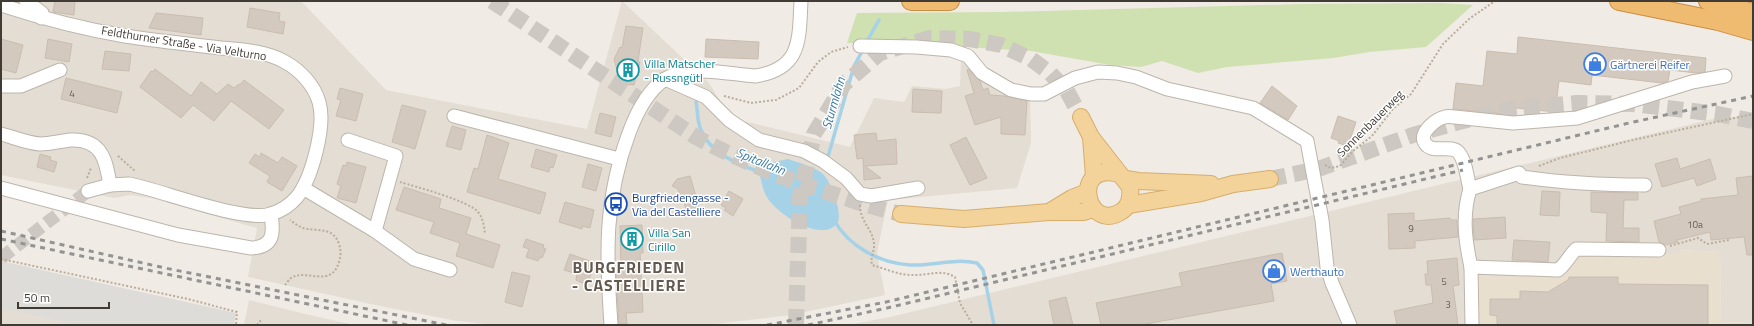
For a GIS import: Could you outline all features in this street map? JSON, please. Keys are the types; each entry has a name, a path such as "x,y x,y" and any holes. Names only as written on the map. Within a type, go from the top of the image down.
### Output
{"highway":[{"path":"911,1 950,1"},
{"path":"1619,1 1718,20 1753,31"},
{"path":"1708,1 1753,13"}],"main road":[{"path":"1081,117 1091,137 1122,176 1131,191 1128,205 1123,211 1116,215 1108,216 1100,214 1093,209 1088,201 1091,184 1091,137"},
{"path":"1049,212 1072,198 1091,184 1102,173 1110,171 1138,181 1233,184"},
{"path":"1128,205 1201,193 1233,184 1270,179"},
{"path":"901,214 964,219 1049,212 1084,212 1093,209"}],"street":[{"path":"26,1 42,13 41,18"},
{"path":"611,325 606,263 608,228 619,159 634,118 650,94 665,79 681,73 699,71 755,76 764,74 782,66 792,57 799,41 801,1"},
{"name":"Feldthurner Straße - Via Velturno","path":"1,5 41,18 125,36 258,53 272,56 294,67 305,78 314,91 321,114 321,128 317,147 303,188 297,197 277,211"},
{"path":"868,46 951,50 968,56 982,73 1012,90 1031,94 1044,94 1075,78 1098,72 1117,73 1136,77 1167,89 1253,108 1308,141 1322,220 1327,267 1350,325"},
{"path":"1,86 21,86 60,70"},
{"path":"1472,325 1471,266 1465,240 1467,198 1470,189 1462,158 1457,151 1450,149 1434,149 1428,147 1424,142 1423,135 1428,128 1446,117 1513,123 1577,118 1692,82 1725,76"},
{"path":"665,79 706,97 730,120 759,140 804,151 827,163 846,178 860,194 872,196 918,188"},
{"path":"454,116 619,159"},
{"path":"1,134 39,144 82,140 94,145 102,153 107,163 110,185"},
{"path":"348,140 396,156 375,231"},
{"path":"1470,189 1519,173 1522,177 1562,182 1594,185 1645,185"},
{"path":"1,188 178,235 251,248 260,248 268,243 272,235 277,211 250,216 220,209 146,187 129,184 110,185 88,191"},
{"path":"303,188 375,231 414,259 450,270"},
{"path":"1471,266 1558,270 1566,264 1570,255 1576,249 1659,250"}],"path":[{"name":"Sonnenbauerweg","path":"1312,164 1320,162 1331,168 1340,166 1353,151 1372,136 1393,109 1411,94 1443,44 1469,20 1495,1"},
{"path":"1519,173 1560,158 1753,114"},
{"path":"118,156 137,173"},
{"path":"390,179 448,197 478,211 482,218 486,232"},
{"path":"860,194 860,215 871,234 874,249 871,259 872,265 892,272 914,275 937,272 948,273 955,277 960,303 973,325"},
{"path":"277,211 303,228 324,230 331,233 337,240 341,250 338,266 332,273 317,277 298,275 291,278 285,285"},
{"path":"1659,250 1698,238 1707,244 1729,240"},
{"path":"1,259 188,299 238,312 236,325"},
{"path":"257,325 261,320"}],"shaded area":[{"path":"1,1 301,1 386,90 587,129 622,1 709,83 731,118 850,147 874,98 904,102 912,86 946,89 960,86 961,59 1028,89 1030,99 1031,143 1017,188 888,200 877,253 885,295 791,315 706,325 497,325 457,321 248,277 257,228 151,198 131,195 114,198 1,175"},
{"path":"1721,117 1753,117 1753,323 1721,322 1720,252 1678,250 1678,254 1575,256 1574,265 1567,270 1553,276 1476,325 848,325 890,317"},
{"path":"1678,250 1720,252 1721,322 1753,323 1753,325 1476,325 1475,278 1483,271 1553,276 1567,270 1573,265 1575,256 1578,254 1678,254"},
{"path":"1,261 236,313 234,325 79,325 1,308"},
{"path":"249,300 301,313 354,325 244,325"},
{"path":"1,305 96,325 1,325"}],"green space":[{"path":"1440,3 1473,5 1426,47 1369,52 1333,58 1227,67 1198,73 1162,61 1141,67 1110,65 1031,51 882,42 847,43 857,13 1003,12 1305,4"}],"water":[{"path":"788,159 814,168 822,173 829,182 839,213 837,224 829,229 820,230 810,228 789,218 772,204 764,192 760,176 774,162"}],"building":[{"path":"55,1 75,1 74,15 53,12"},
{"path":"250,8 280,13 279,21 285,22 283,34 247,27"},
{"path":"156,13 203,18 201,35 149,28"},
{"name":"Villa Matscher - Russngütl","path":"626,26 643,28 638,61 640,62 634,85 621,84 614,59 620,47 622,48"},
{"name":"Gärtnerei Reifer","path":"1518,37 1706,58 1705,72 1697,73 1670,70 1668,81 1662,83 1592,75 1591,85 1559,81 1555,112 1516,108 1516,115 1513,115 1453,109 1456,83 1483,86 1487,51 1517,54"},
{"path":"1,39 23,45 16,73 1,69"},
{"path":"48,39 72,44 69,62 45,58"},
{"path":"706,39 759,42 758,59 705,57"},
{"path":"105,51 131,54 129,71 102,69"},
{"path":"155,69 191,96 201,82 217,94 228,84 234,88 239,84 240,85 244,80 284,110 269,129 231,101 214,121 193,105 181,118 140,87 151,71 153,72"},
{"path":"968,69 980,81 983,90 988,88 990,95 1005,96 1027,101 1025,135 1001,134 1001,117 975,125 965,96 974,93 967,70"},
{"path":"66,78 122,92 117,113 61,99"},
{"path":"1272,86 1297,106 1288,120 1260,103"},
{"path":"340,88 363,94 356,121 336,116 341,100 337,99"},
{"path":"913,89 942,91 941,113 912,112"},
{"path":"402,105 426,111 415,149 392,142"},
{"path":"600,113 616,117 611,137 595,133"},
{"path":"1338,116 1356,122 1348,146 1338,143 1339,141 1331,138"},
{"path":"452,126 466,130 461,150 446,146"},
{"path":"876,133 877,141 896,139 897,164 865,166 881,178 864,180 863,158 857,159 854,135"},
{"path":"487,135 509,143 498,179 546,193 540,214 467,192 474,168 478,169"},
{"path":"966,137 987,178 970,185 950,145"},
{"path":"536,149 557,155 553,168 550,167 549,172 531,167"},
{"path":"261,153 278,163 282,157 297,166 282,191 267,182 270,176 249,163 255,154 260,157"},
{"path":"40,154 51,157 50,160 57,162 54,172 37,167"},
{"path":"1677,158 1680,169 1710,159 1716,179 1697,186 1694,178 1662,187 1655,164"},
{"path":"347,162 366,167 356,203 337,198 341,186 337,184 343,165 346,166"},
{"path":"588,164 602,168 596,191 582,187"},
{"path":"690,176 699,207 686,210 683,198 680,199 678,189 672,186 677,179"},
{"path":"1753,176 1753,255 1747,255 1744,237 1711,240 1710,232 1677,240 1678,242 1665,245 1659,242 1654,221 1681,214 1679,207 1701,201 1701,199 1738,195 1736,178"},
{"path":"404,187 441,199 439,208 471,218 466,234 500,245 493,268 456,256 460,243 430,233 434,222 396,210"},
{"path":"729,191 743,199 733,216 724,210 726,208 721,205"},
{"path":"1542,191 1560,192 1559,216 1540,215"},
{"path":"1591,192 1638,193 1638,200 1624,200 1623,228 1639,228 1639,242 1606,241 1607,213 1591,212"},
{"path":"565,202 594,210 590,228 582,226 582,229 559,222"},
{"path":"1414,213 1414,221 1450,218 1451,220 1457,220 1458,237 1415,241 1415,248 1389,249 1388,214"},
{"path":"1505,217 1506,238 1474,240 1473,219"},
{"path":"642,225 643,253 640,253 643,312 626,313 627,324 619,324 616,272 621,271 620,226"},
{"path":"526,239 544,245 543,248 546,249 542,258 540,257 538,261 526,257 529,249 523,247"},
{"path":"1514,240 1550,242 1548,262 1512,260"},
{"path":"1282,253 1287,281 1271,284 1274,301 1140,325 1101,325 1096,303 1182,286 1179,273"},
{"path":"570,254 595,263 587,285 576,280 577,274 564,270"},
{"path":"1457,258 1459,285 1453,286 1458,325 1397,325 1394,311 1433,303 1431,285 1426,285 1425,274 1428,274 1427,261"},
{"path":"512,272 530,276 522,307 505,302"},
{"path":"1569,277 1618,277 1618,284 1708,285 1708,325 1497,325 1497,316 1490,315 1490,299 1520,299 1520,291 1548,292 1568,280"},
{"path":"1066,297 1073,325 1054,325 1049,301"}],"waterway":[{"name":"Sturmlahn","path":"866,43 879,20"},
{"name":"Sturmlahn","path":"827,160 854,66 864,48"},
{"name":"Spitallahn","path":"696,102 700,127 712,147 729,159 767,175"},
{"path":"834,220 840,230 857,246 866,252 888,261 910,265 960,261 977,263 983,270 994,325"}],"tunnel":[{"path":"492,1 696,137 747,162 782,176 876,208 901,214"},
{"path":"796,325 800,197 814,134 844,84 880,53 930,38 970,39 1001,45 1031,59 1050,73 1067,91 1081,117"},
{"path":"1270,179 1318,169 1413,135 1516,108 1577,103 1633,104 1718,114 1753,121"},
{"path":"1,258 88,191"}],"railway":[{"path":"767,325 886,302 1629,123 1753,96"},
{"path":"808,325 887,308 1463,170"},
{"path":"1,231 165,268 446,325"},
{"path":"1,239 407,325"}],"place":[{"name":"Gärtnerei Reifer","path":"1595,64"},
{"name":"Villa Matscher - Russngütl","path":"628,70"},
{"name":"Burgfriedengasse - Via del Castelliere","path":"616,204"},
{"name":"Villa San Cirillo","path":"632,239"},
{"name":"Werthauto","path":"1274,271"}],"district":[{"name":"BURGFRIEDEN - CASTELLIERE","path":"629,276"}]}
